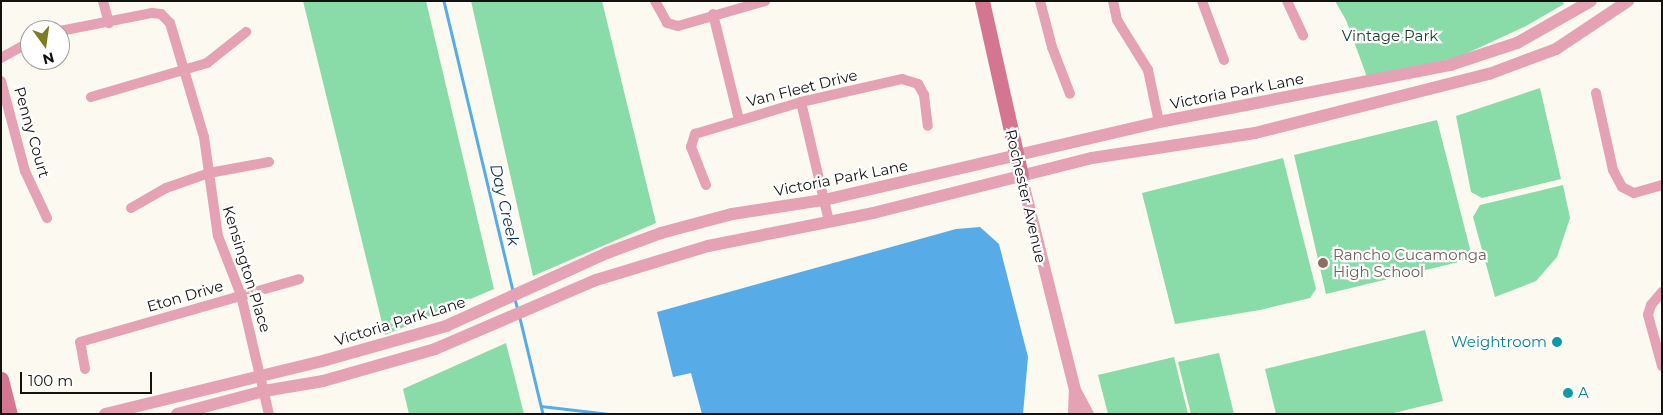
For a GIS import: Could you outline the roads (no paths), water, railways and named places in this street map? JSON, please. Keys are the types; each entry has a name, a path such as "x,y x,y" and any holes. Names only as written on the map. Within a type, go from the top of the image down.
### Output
{"main road":[{"name":"Rochester Avenue","path":"982,1 1021,175"},
{"path":"1,379 10,414"}],"street":[{"path":"70,29 109,23 103,1"},
{"path":"655,1 667,23 678,26 713,14 765,1"},
{"path":"1040,1 1052,47 1070,94"},
{"path":"1113,1 1117,20 1148,70 1159,122"},
{"path":"1202,1 1224,60"},
{"path":"1287,1 1303,36"},
{"name":"Victoria Park Lane","path":"105,414 404,339 495,306 543,283 661,233 732,214 824,200 1159,122 1388,78 1489,54 1542,31 1591,1"},
{"path":"177,414 264,391 323,381 400,360 468,338 641,264 744,238 829,221 1092,158 1245,135 1489,74 1556,49 1628,1"},
{"name":"Kensington Place","path":"109,23 152,13 166,18 170,23 182,73 204,137 218,236 241,295 270,414"},
{"path":"713,14 739,120"},
{"path":"91,97 182,73 208,63 246,32"},
{"path":"1,58 20,48"},
{"name":"Van Fleet Drive","path":"706,185 691,146 694,134 801,102 902,79 918,84 924,95 928,126"},
{"name":"Penny Court","path":"1,81 25,171 47,218"},
{"path":"1596,93 1614,170 1622,187 1634,193 1662,185"},
{"path":"801,102 829,221"},
{"path":"131,208 166,188 209,173 269,162"},
{"name":"Rochester Avenue","path":"1021,175 1075,390 1088,414"},
{"name":"Eton Drive","path":"85,369 80,342 299,279"},
{"path":"1662,292 1650,306 1648,315 1662,366"},
{"name":"Rochester Avenue","path":"1074,414 1075,390"}],"water":[{"path":"980,227 999,244 1028,357 1023,414 702,414 691,373 673,377 657,312 956,229"}],"waterway":[{"name":"Day Creek","path":"444,1 513,291"},
{"name":"Day Creek","path":"515,299 518,310"},
{"name":"Day Creek","path":"520,318 543,414"},
{"path":"541,406 609,414"}],"place":[{"name":"Rancho Cucamonga High School","path":"1323,263"},
{"name":"Weightroom","path":"1557,342"},
{"name":"A","path":"1568,393"}],"park label":[{"name":"Vintage Park","path":"1390,36"}]}
